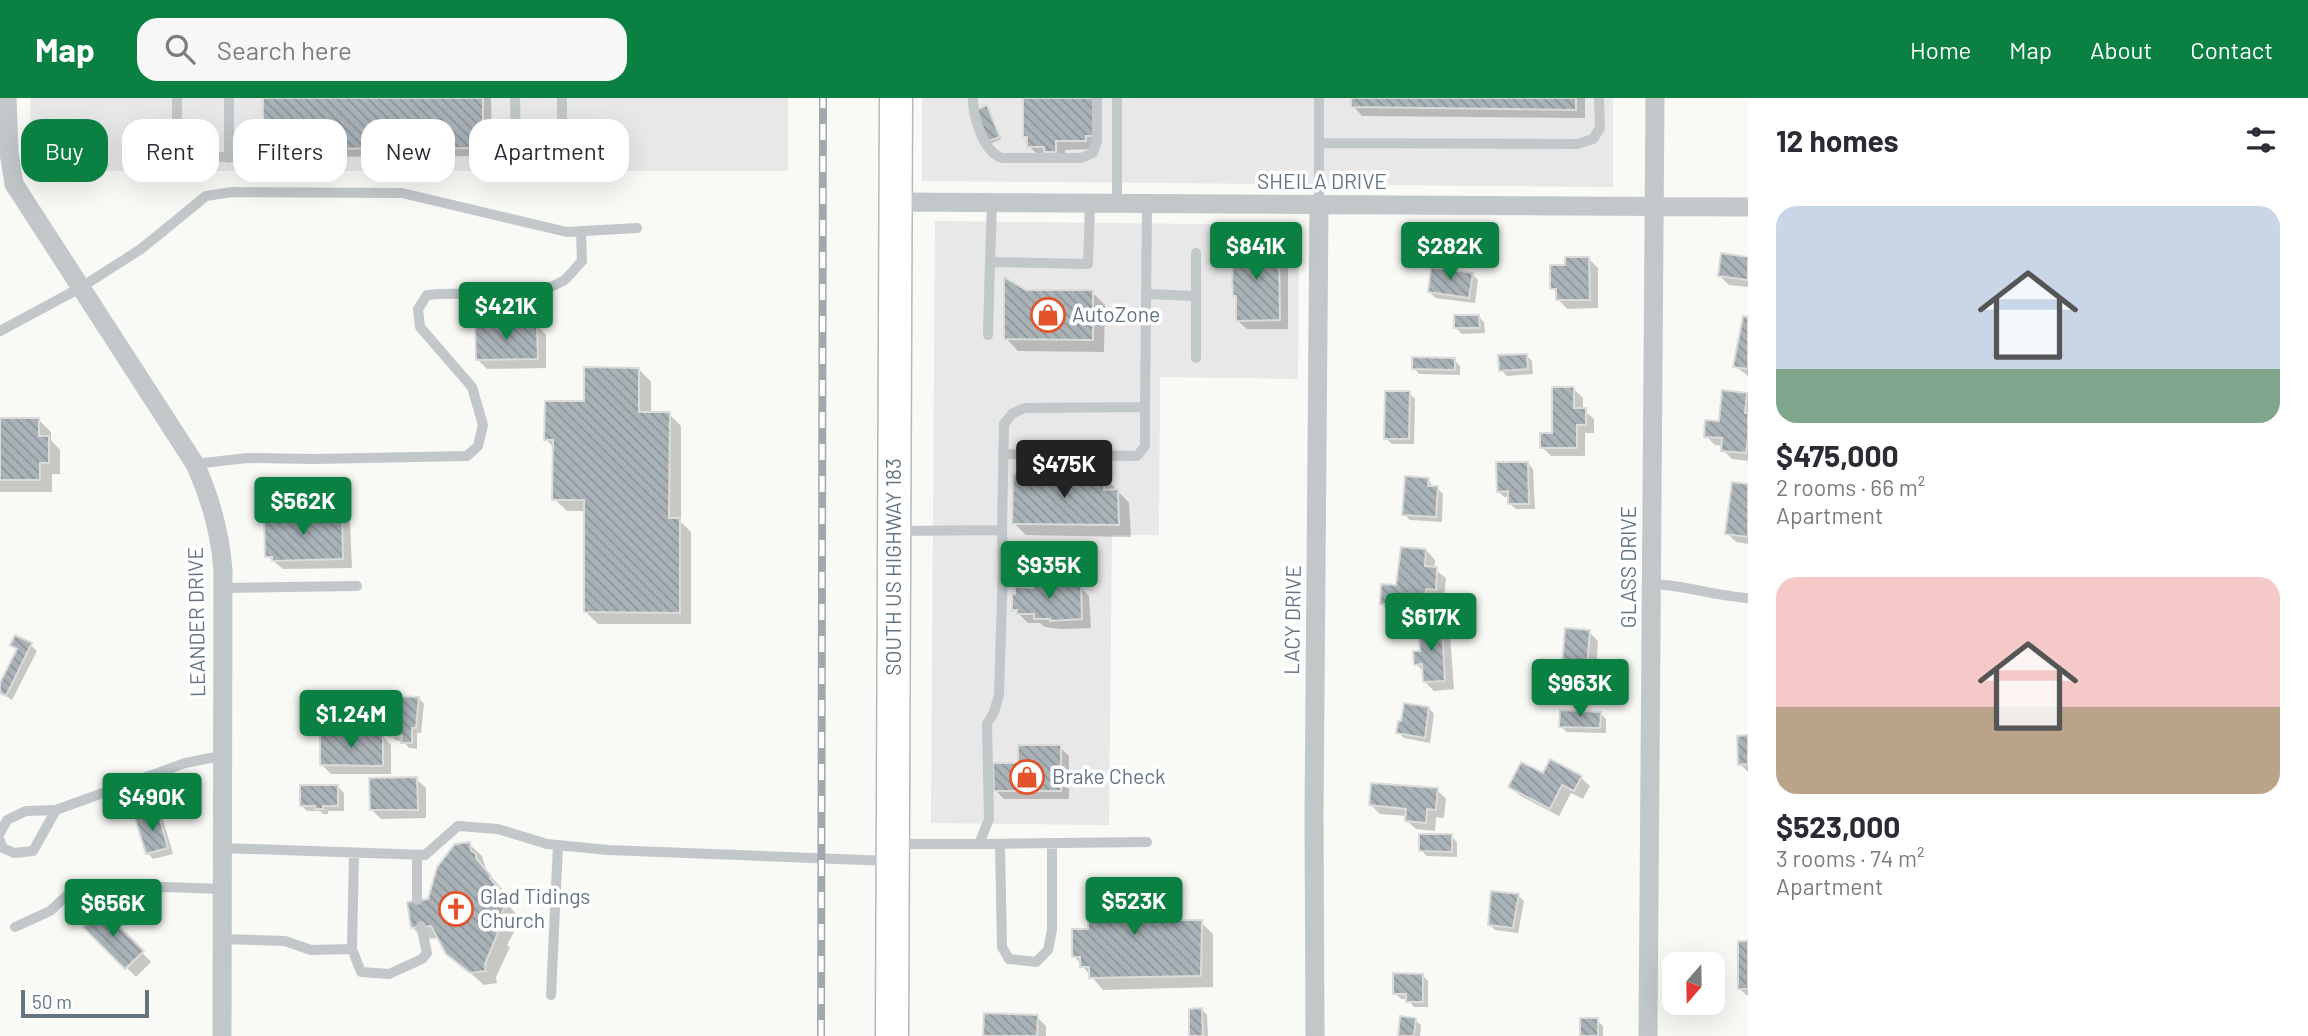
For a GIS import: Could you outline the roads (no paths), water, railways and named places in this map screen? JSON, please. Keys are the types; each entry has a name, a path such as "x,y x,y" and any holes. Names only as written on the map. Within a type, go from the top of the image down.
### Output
{"main road":[{"name":"SOUTH US HIGHWAY 183","path":"892,1036 896,98"}],"street":[{"name":"LEANDER DRIVE","path":"7,98 4,144 14,184 195,464 212,505 217,526 221,548 222,589 222,1036"},
{"name":"GLASS DRIVE","path":"1648,1036 1655,98"},
{"name":"SHEILA DRIVE","path":"896,202 1748,207"},
{"name":"LACY DRIVE","path":"1315,1036 1314,804 1319,205"}],"lane":[{"path":"177,98 177,146 184,158 233,158"},
{"path":"229,98 229,158"},
{"path":"515,98 516,119"},
{"path":"562,98 562,119"},
{"path":"973,98 973,110 989,150 993,156 1002,158 1081,158 1093,153 1097,141 1097,98"},
{"path":"1117,98 1117,204"},
{"path":"1319,98 1319,205"},
{"path":"1319,143 1577,144 1593,139 1600,128 1599,98"},
{"path":"0,331 80,288 141,249 206,196 232,192 402,193 567,232 637,228"},
{"path":"988,335 992,203"},
{"path":"990,262 1088,264 1090,204"},
{"path":"1003,454 1137,456 1145,446 1147,204"},
{"path":"195,464 247,458 467,456 478,446 483,425 472,387 420,327 418,309 427,295 445,292 502,295 537,291 564,280 582,261 581,231"},
{"path":"1196,253 1196,358"},
{"path":"1146,294 1196,296"},
{"path":"979,844 989,819 987,724 999,695 1004,424 1013,413 1025,408 1145,407"},
{"path":"893,531 1002,530"},
{"path":"1652,584 1677,585 1722,596 1748,598"},
{"path":"222,589 357,586"},
{"path":"0,834 7,820 26,811 56,810 185,763 221,756"},
{"path":"0,841 2,848 14,853 33,851 56,810"},
{"path":"222,848 425,855 458,826 498,829 547,844 608,850 893,852 979,844 1147,842"},
{"path":"1000,844 1002,947 1009,959 1036,962 1048,950 1052,930 1052,843"},
{"path":"551,995 558,845"},
{"path":"354,853 352,949 361,972 389,974 422,959 427,953 421,926"},
{"path":"417,855 417,900"},
{"path":"15,927 50,911 72,891 85,888 222,889"},
{"path":"222,939 285,941 311,950 352,949"}],"railway":[{"path":"821,1036 823,98"}],"place":[{"name":"AutoZone","path":"1048,315"},
{"name":"Brake Check","path":"1027,777"},
{"name":"Glad Tidings Church","path":"456,909"}]}
